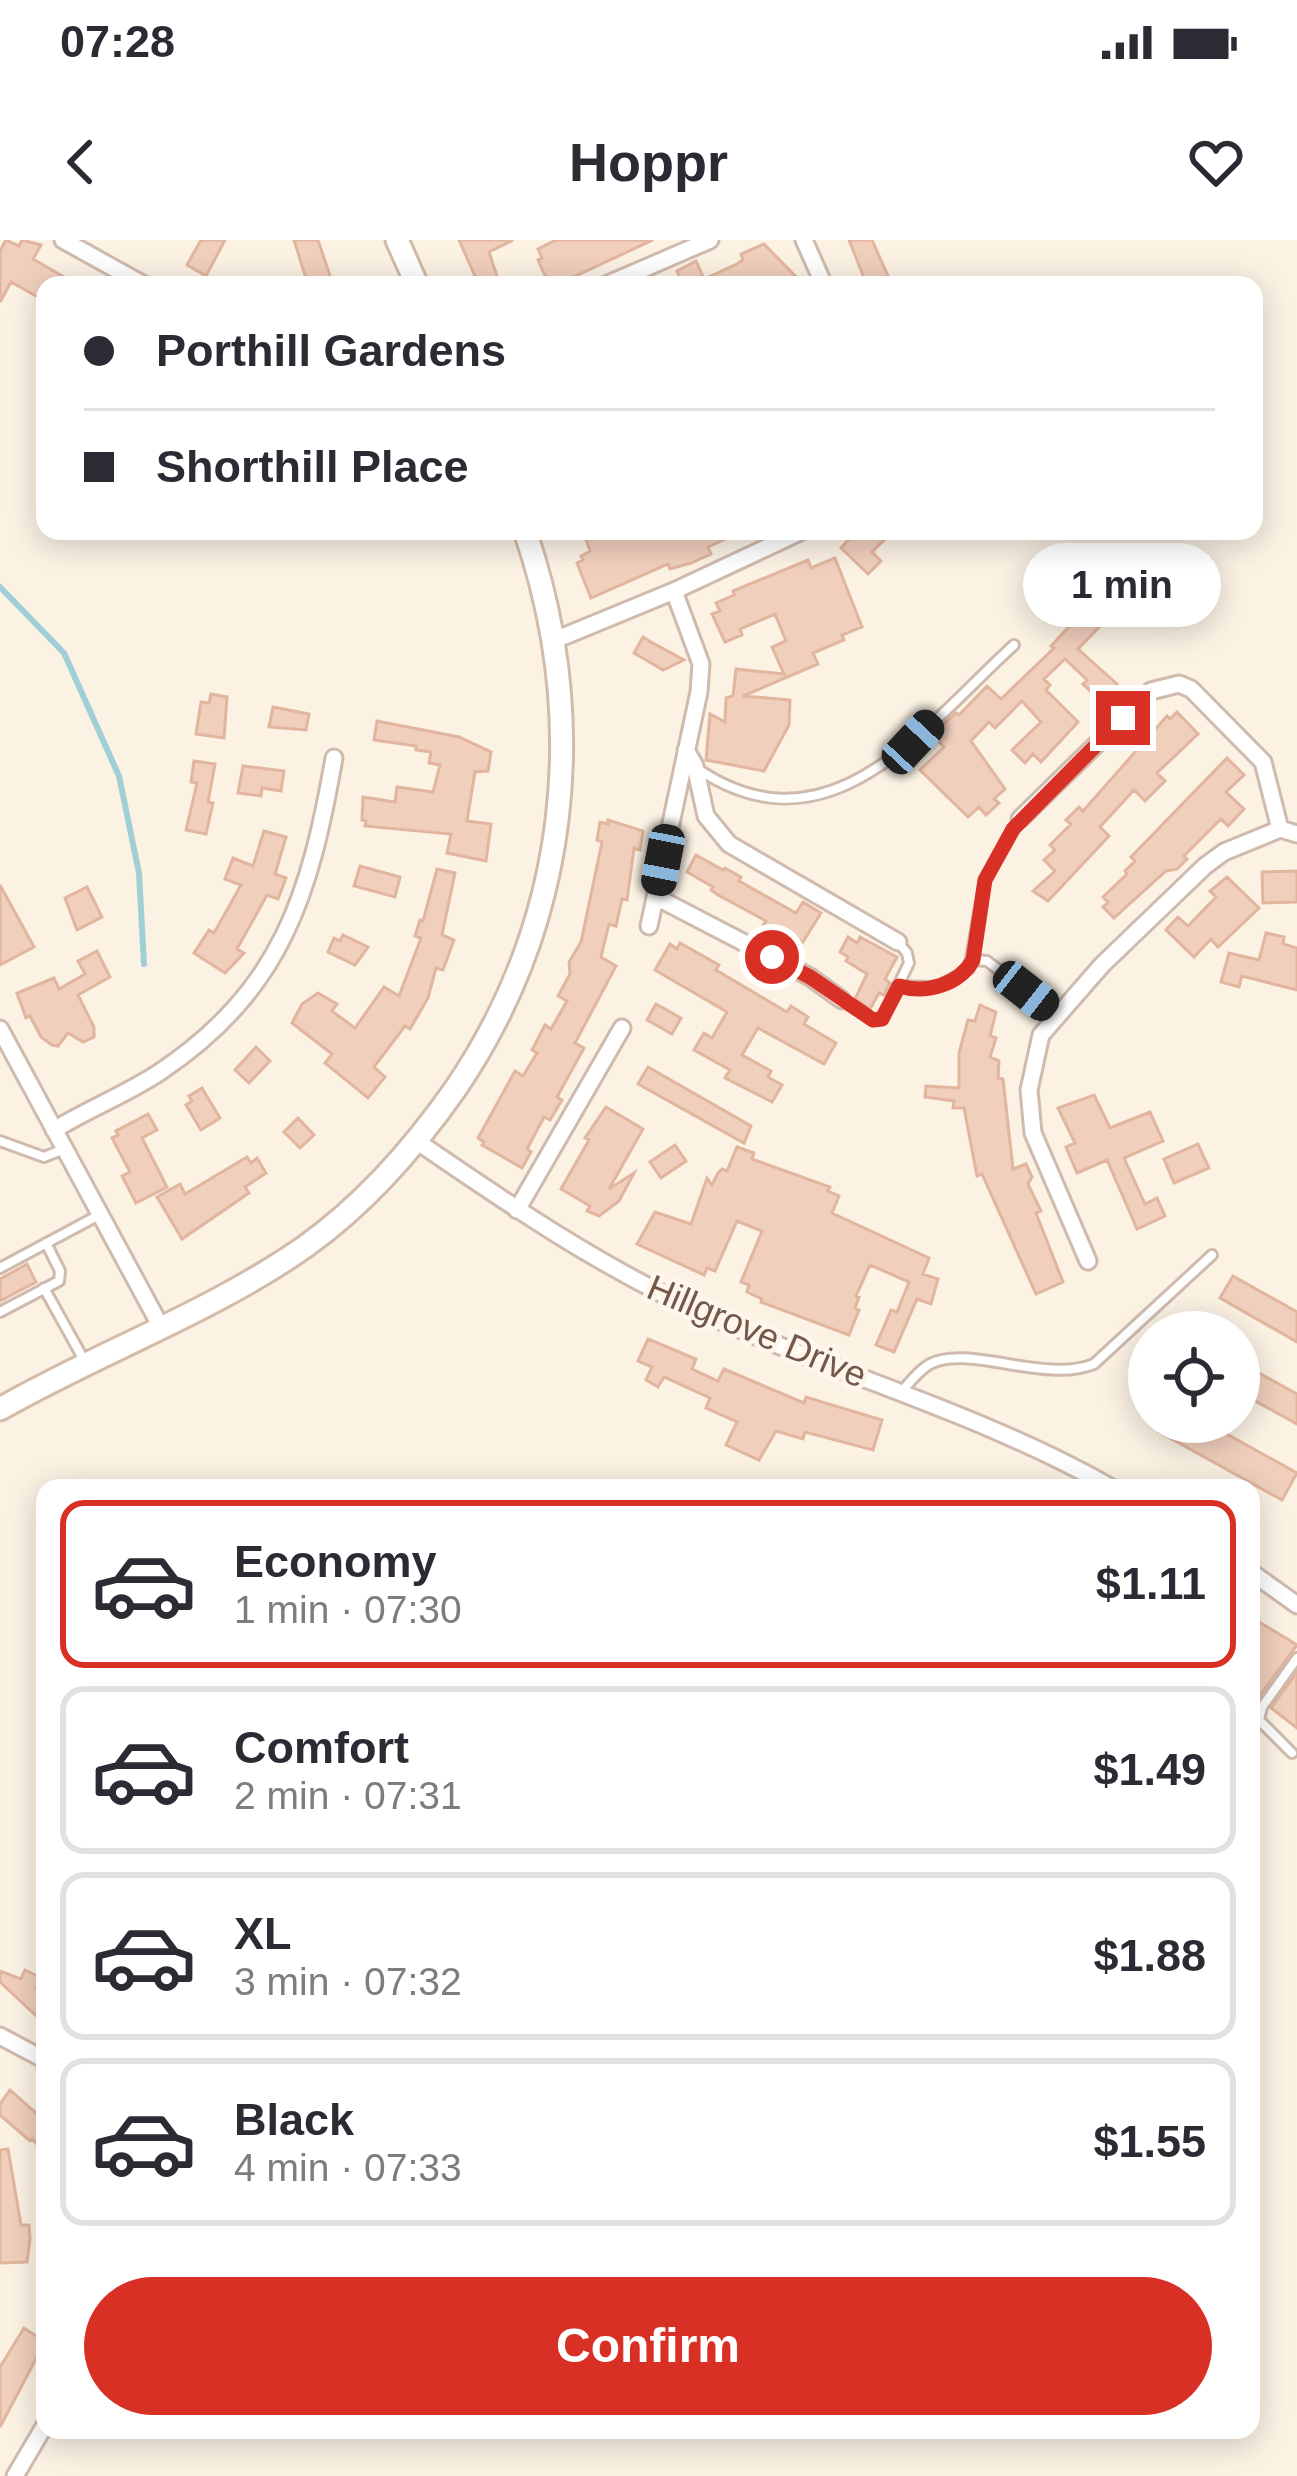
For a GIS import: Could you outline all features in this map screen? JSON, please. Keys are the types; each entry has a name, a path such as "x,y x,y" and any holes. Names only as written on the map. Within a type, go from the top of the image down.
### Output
{"street":[{"path":"63,240 128,276"},
{"path":"397,240 413,276"},
{"path":"627,276 710,240"},
{"path":"804,240 820,276"},
{"path":"0,1409 262,1275 308,1244 345,1215 418,1142 490,1034 513,988 544,898 562,791 561,688 555,640 527,540"},
{"path":"555,640 783,540"},
{"path":"649,926 699,692 701,664 674,591"},
{"path":"1020,819 1151,691 1179,684 1191,689 1263,762 1288,832 1224,852 1204,866 1056,1014 1041,1035 1029,1090 1033,1132 1088,1261"},
{"path":"686,750 706,816 729,844 898,942"},
{"path":"54,1130 156,1075 209,1036 266,972 301,903 320,841 334,758"},
{"path":"656,897 810,977 842,1000"},
{"path":"517,1210 622,1028"},
{"path":"0,1029 161,1327"},
{"name":"Hillgrove Drive","path":"418,1142 608,1265 707,1316 987,1426 1094,1479"},
{"path":"1260,1578 1297,1604"},
{"path":"0,2036 36,2055"},
{"path":"15,2476 37,2439"}],"lane":[{"path":"694,766 714,779 758,794 793,801 815,797 894,758 1014,645"},
{"path":"899,986 919,989 945,984 968,969 985,880 1020,819"},
{"path":"842,1000 878,1021 899,986 909,957 898,942"},
{"path":"973,960 987,961 1056,1014"},
{"path":"0,1141 44,1156 64,1149"},
{"path":"0,1268 99,1215"},
{"path":"0,1312 62,1276 46,1243"},
{"path":"901,1392 936,1361 958,1358 1065,1370 1094,1364 1212,1255"},
{"path":"44,1288 86,1362"},
{"path":"1260,1716 1297,1658"},
{"path":"1260,1722 1292,1754"}],"building":[{"path":"6,240 19,246 22,240 41,245 33,259 62,276 36,276 36,296 11,282 0,302 0,251"},
{"path":"201,240 225,240 206,276 187,265"},
{"path":"294,240 318,240 330,276 305,276"},
{"path":"459,240 513,240 489,252 497,276 475,276"},
{"path":"556,240 653,240 575,276 545,276 538,249"},
{"path":"849,240 872,240 888,276 863,276"},
{"path":"764,244 795,276 711,276 743,260 741,254"},
{"path":"696,261 703,276 679,276 677,271"},
{"path":"586,540 723,540 708,547 711,554 691,563 670,569 668,564 591,598 577,563 590,551"},
{"path":"848,540 884,540 872,552 881,561 868,574 841,548"},
{"path":"835,558 862,627 813,653 818,664 743,696 790,700 789,725 764,771 706,760 710,714 725,722 726,698 733,696 736,669 784,674 772,647 786,641 775,614 740,629 742,635 725,642 712,614 720,611 716,603 734,595 733,591 808,560 811,568"},
{"path":"1091,603 1107,619 1078,649 1117,684 1111,690 1116,695 1106,704 1100,701 1065,659 1044,679 1050,685 1046,690 1078,722 1041,762 1033,754 1025,763 1012,750 1041,722 1022,701 995,728 989,722 971,741 1005,789 986,815 979,807 968,817 920,770 944,747 932,735 987,686 1001,699 1054,648 1051,646"},
{"path":"643,637 684,660 663,670 634,653"},
{"path":"211,694 227,697 224,738 196,734 201,702 209,703"},
{"path":"273,707 309,714 306,730 269,727"},
{"path":"1177,712 1198,734 1157,773 1165,781 1145,801 1134,790 1100,827 1109,836 1048,901 1033,891 1055,871 1044,860 1055,850 1050,845 1071,824 1066,820 1079,807 1083,811 1167,716 1170,719"},
{"path":"377,721 459,737 491,752 488,771 475,772 467,821 491,824 486,861 447,853 451,834 365,826 363,797 395,802 397,787 433,792 440,765 429,763 431,752 416,750 416,746 374,740"},
{"path":"1227,758 1244,775 1226,792 1244,809 1228,826 1221,819 1177,869 1166,871 1114,918 1103,907 1108,902 1103,897 1127,874 1135,861 1131,857"},
{"path":"194,761 215,764 206,834 186,830 197,783 191,782"},
{"path":"243,766 284,771 281,791 262,788 261,796 238,793"},
{"path":"608,820 643,831 640,850 634,848 627,900 622,899 616,926 609,924 601,957 616,966 575,1043 584,1048 557,1097 562,1100 550,1120 544,1117 522,1168 478,1138 515,1071 523,1076 537,1053 532,1050 545,1025 551,1029 567,1001 558,996 581,942 602,842 597,840 600,822 608,824"},
{"path":"264,831 286,837 275,874 286,878 278,899 267,895 237,949 244,953 225,973 194,953 209,930 214,933 241,885 225,879 233,858 253,866"},
{"path":"696,855 796,913 803,902 821,913 803,942 763,925 766,921 687,872"},
{"path":"360,866 400,877 395,897 354,886"},
{"path":"437,869 455,873 442,935 454,940 443,970 436,968 428,998 410,1029 405,1026 374,1067 385,1077 368,1098 325,1063 332,1054 292,1023 302,1004 318,993 337,1004 332,1011 355,1028 384,987 399,996 421,938 415,936"},
{"path":"1297,871 1297,902 1263,903 1262,872"},
{"path":"1227,877 1259,908 1218,947 1211,939 1194,957 1166,930 1178,917 1188,926 1216,897 1210,891"},
{"path":"0,885 34,947 0,965"},
{"path":"87,887 102,917 77,930 65,898"},
{"path":"1266,933 1284,937 1283,944 1297,948 1297,990 1242,976 1239,987 1221,982 1229,953 1259,960"},
{"path":"343,935 368,947 355,965 328,952 334,938 340,941"},
{"path":"848,937 857,943 860,937 897,957 885,979 890,983 884,995 879,993 870,1009 855,999 867,974 840,952"},
{"path":"680,943 787,1012 791,1006 808,1017 804,1024 836,1043 824,1064 758,1028 742,1055 771,1071 768,1077 782,1085 772,1102 725,1078 730,1070 694,1050 704,1033 712,1038 727,1012 655,970 670,944 677,949"},
{"path":"97,951 110,977 78,995 94,1037 83,1042 68,1033 58,1046 52,1045 41,1037 30,1016 26,1018 17,993 54,978 59,989 85,974 78,961"},
{"path":"656,1004 681,1018 672,1034 647,1020"},
{"path":"980,1005 996,1012 990,1057 999,1061 998,1078 1003,1079 1013,1169 1026,1164 1032,1177 1028,1184 1041,1211 1036,1213 1063,1282 1036,1294 982,1174 977,1176 964,1108 953,1108 954,1101 925,1097 926,1086 959,1088 959,1053 968,1020 975,1021"},
{"path":"256,1047 270,1061 249,1083 235,1070"},
{"path":"648,1067 751,1126 744,1143 638,1084"},
{"path":"202,1088 220,1118 201,1130 186,1105 192,1101 189,1096"},
{"path":"1094,1095 1110,1128 1150,1112 1163,1141 1124,1158 1145,1204 1157,1198 1165,1216 1137,1229 1107,1160 1077,1173 1066,1147 1075,1143 1058,1108"},
{"path":"606,1107 643,1129 609,1189 634,1173 619,1201 599,1216 561,1189"},
{"path":"148,1114 157,1130 142,1138 167,1187 136,1203 122,1176 130,1172 112,1138 118,1135 116,1131"},
{"path":"298,1118 314,1135 300,1148 284,1132"},
{"path":"1198,1144 1209,1168 1174,1183 1164,1159"},
{"path":"675,1145 686,1161 661,1178 650,1162"},
{"path":"737,1147 754,1153 752,1159 830,1187 828,1191 839,1196 832,1213 929,1258 923,1274 938,1279 931,1304 917,1299 894,1352 876,1345 909,1282 870,1265 856,1296 859,1310 849,1335 761,1302 747,1292 749,1285 741,1282 762,1231 737,1221 715,1271 707,1268 704,1275 637,1244 655,1212 691,1224 707,1178 712,1185 722,1169 727,1171"},
{"path":"247,1157 251,1163 257,1158 266,1173 245,1187 249,1193 182,1239 157,1197 180,1184 185,1194"},
{"path":"27,1264 36,1282 0,1301 0,1279"},
{"path":"1233,1276 1297,1312 1297,1342 1260,1321 1260,1311 1243,1311 1220,1298"},
{"path":"648,1339 696,1359 692,1369 718,1381 724,1369 804,1403 806,1397 882,1420 873,1450 805,1432 803,1439 776,1431 759,1460 726,1445 737,1422 706,1408 710,1398 664,1377 658,1387 646,1380 652,1367 638,1361"},
{"path":"1260,1374 1297,1394 1297,1424 1260,1404"},
{"path":"1179,1443 1243,1443 1297,1473 1282,1500 1260,1488 1260,1479 1244,1479"},
{"path":"1260,1622 1297,1645 1260,1695"},
{"path":"1297,1672 1297,1728 1271,1708"},
{"path":"25,1970 36,1976 36,2016 0,1982 0,1971 21,1979"},
{"path":"10,2090 36,2113 36,2143 0,2115 0,2104"},
{"path":"8,2149 21,2225 29,2225 27,2262 0,2263 0,2150"},
{"path":"24,2328 36,2336 36,2359 0,2427 0,2367"}],"waterway":[{"path":"0,587 64,653 119,776 139,873 144,964"}],"route":[{"path":"772,957 878,1021 899,986 930,988 954,980 973,960 985,880 1013,829 1123,718"}]}
